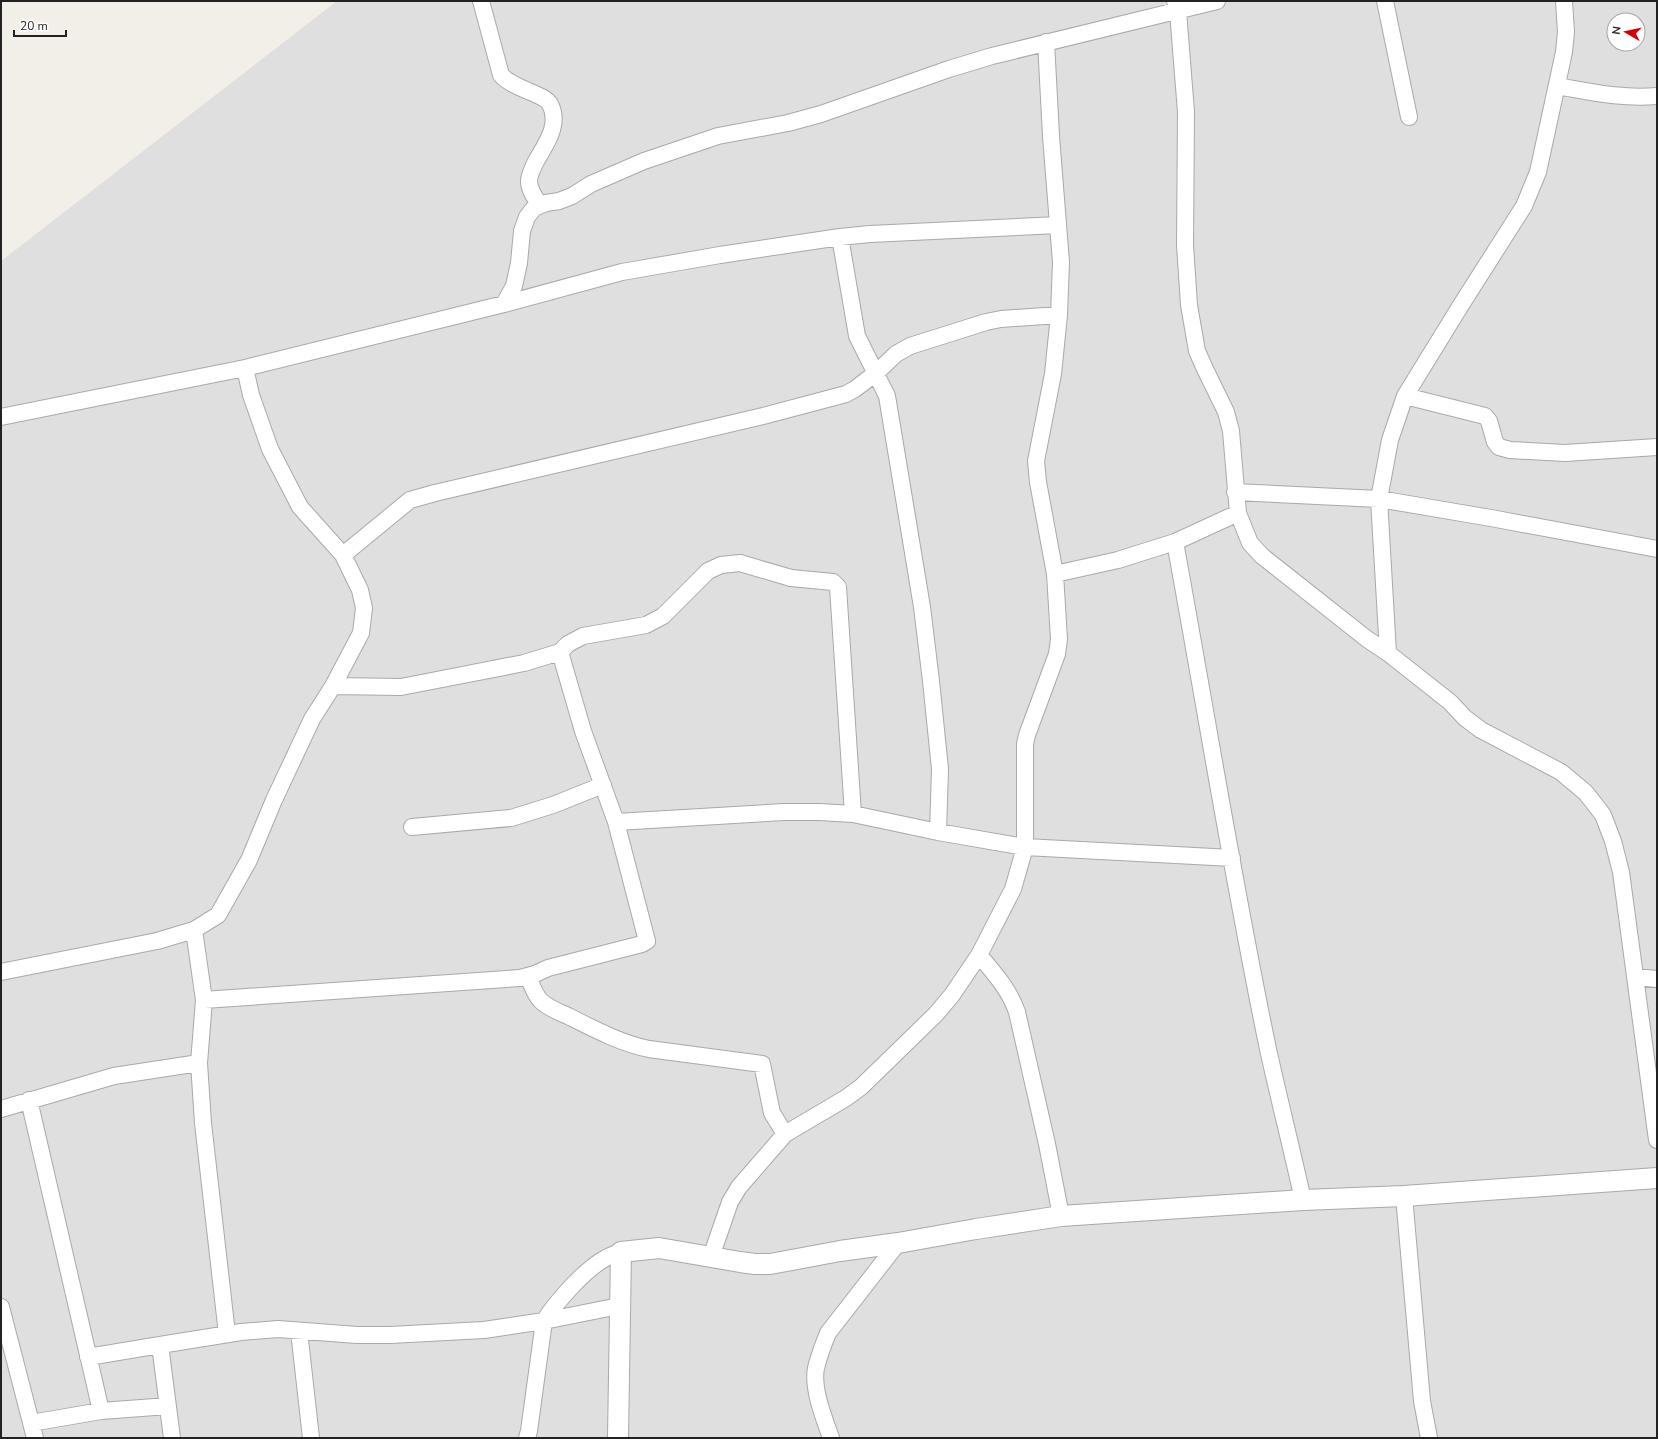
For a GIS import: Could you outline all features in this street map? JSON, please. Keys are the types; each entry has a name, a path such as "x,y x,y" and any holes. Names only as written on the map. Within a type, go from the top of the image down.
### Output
{"street":[{"path":"481,1 501,75 513,86 546,98 550,104 553,114 553,131 528,180 531,191 540,205"},
{"path":"504,304 514,286 522,231 527,217 534,208 540,205 559,201 572,196 591,184 644,161 718,136 788,123 821,114 949,69 1176,6 1217,1"},
{"path":"1385,1 1409,117"},
{"path":"1388,654 1379,499 1390,440 1405,396 1461,304 1524,206 1538,172 1564,52 1566,32 1564,1"},
{"path":"1176,6 1186,112 1185,245 1189,305 1197,350 1226,412 1231,431 1235,492 1238,512 1250,543 1262,556 1450,702 1465,718 1481,730 1561,772 1586,793 1603,815 1613,841 1621,872 1657,1140"},
{"path":"710,1257 730,1202 739,1187 785,1134 846,1098 861,1087 936,1014 952,995 979,955 1013,889 1026,847 1026,740 1030,722 1059,646 1055,574 1038,482 1036,461 1051,390 1059,315 1061,262 1051,136 1046,42"},
{"path":"1557,86 1622,97 1636,98 1657,96"},
{"path":"1,417 246,368 504,304 622,272 720,255 840,237 870,234 1058,226"},
{"path":"840,237 857,336 888,396 922,607 932,681 940,769 938,832"},
{"path":"342,556 410,500 434,493 763,416 846,394 876,373 896,354 910,346 986,322 1059,315"},
{"path":"1,972 157,941 194,930 218,915 249,860 274,800 312,719 333,686 361,633 364,608 360,590 342,556 300,507 270,449 251,395 246,368"},
{"path":"1405,396 1486,416 1495,442 1500,447 1510,450 1565,453 1657,447"},
{"path":"1235,492 1379,499 1657,549"},
{"path":"1055,574 1118,560 1175,542 1238,512"},
{"path":"1175,542 1207,717 1219,798 1232,858 1268,1050 1303,1200"},
{"path":"333,686 401,687 524,663 560,652 568,644 583,636 628,629 646,625 655,621 663,616 708,571 721,565 740,563 790,578 833,582 838,586 853,814"},
{"path":"204,1000 528,976 548,968 642,944 647,941 616,822 583,731 560,652"},
{"path":"412,827 511,818 553,805 603,785"},
{"path":"616,822 784,812 819,812 853,814 938,832 1026,847 1232,858"},
{"path":"194,930 204,1000 199,1063 203,1123 227,1334"},
{"path":"979,955 1004,984 1012,998 1017,1012 1047,1144 1061,1216"},
{"path":"528,976 534,993 541,1002 610,1037 649,1049 762,1064 772,1113 785,1134"},
{"path":"1635,977 1657,979"},
{"path":"1,1108 114,1076 199,1063"},
{"path":"29,1100 101,1411"},
{"path":"527,1438 544,1321 568,1290 606,1258 620,1252 659,1248 755,1264 770,1264 840,1251 1061,1216 1303,1200 1404,1196 1657,1178"},
{"path":"1404,1196 1422,1401 1430,1437"},
{"path":"831,1438 817,1390 816,1370 822,1349 828,1333 898,1243"},
{"path":"618,1438 620,1252"},
{"path":"88,1357 227,1334 278,1329 357,1335 398,1335 484,1330 544,1321 619,1306"},
{"path":"1,1307 35,1438"},
{"path":"299,1331 311,1438"},
{"path":"160,1345 172,1438"},
{"path":"31,1423 101,1411 168,1406"}],"shaded area":[{"path":"337,1 1657,1 1657,1438 1,1438 1,261"}]}
